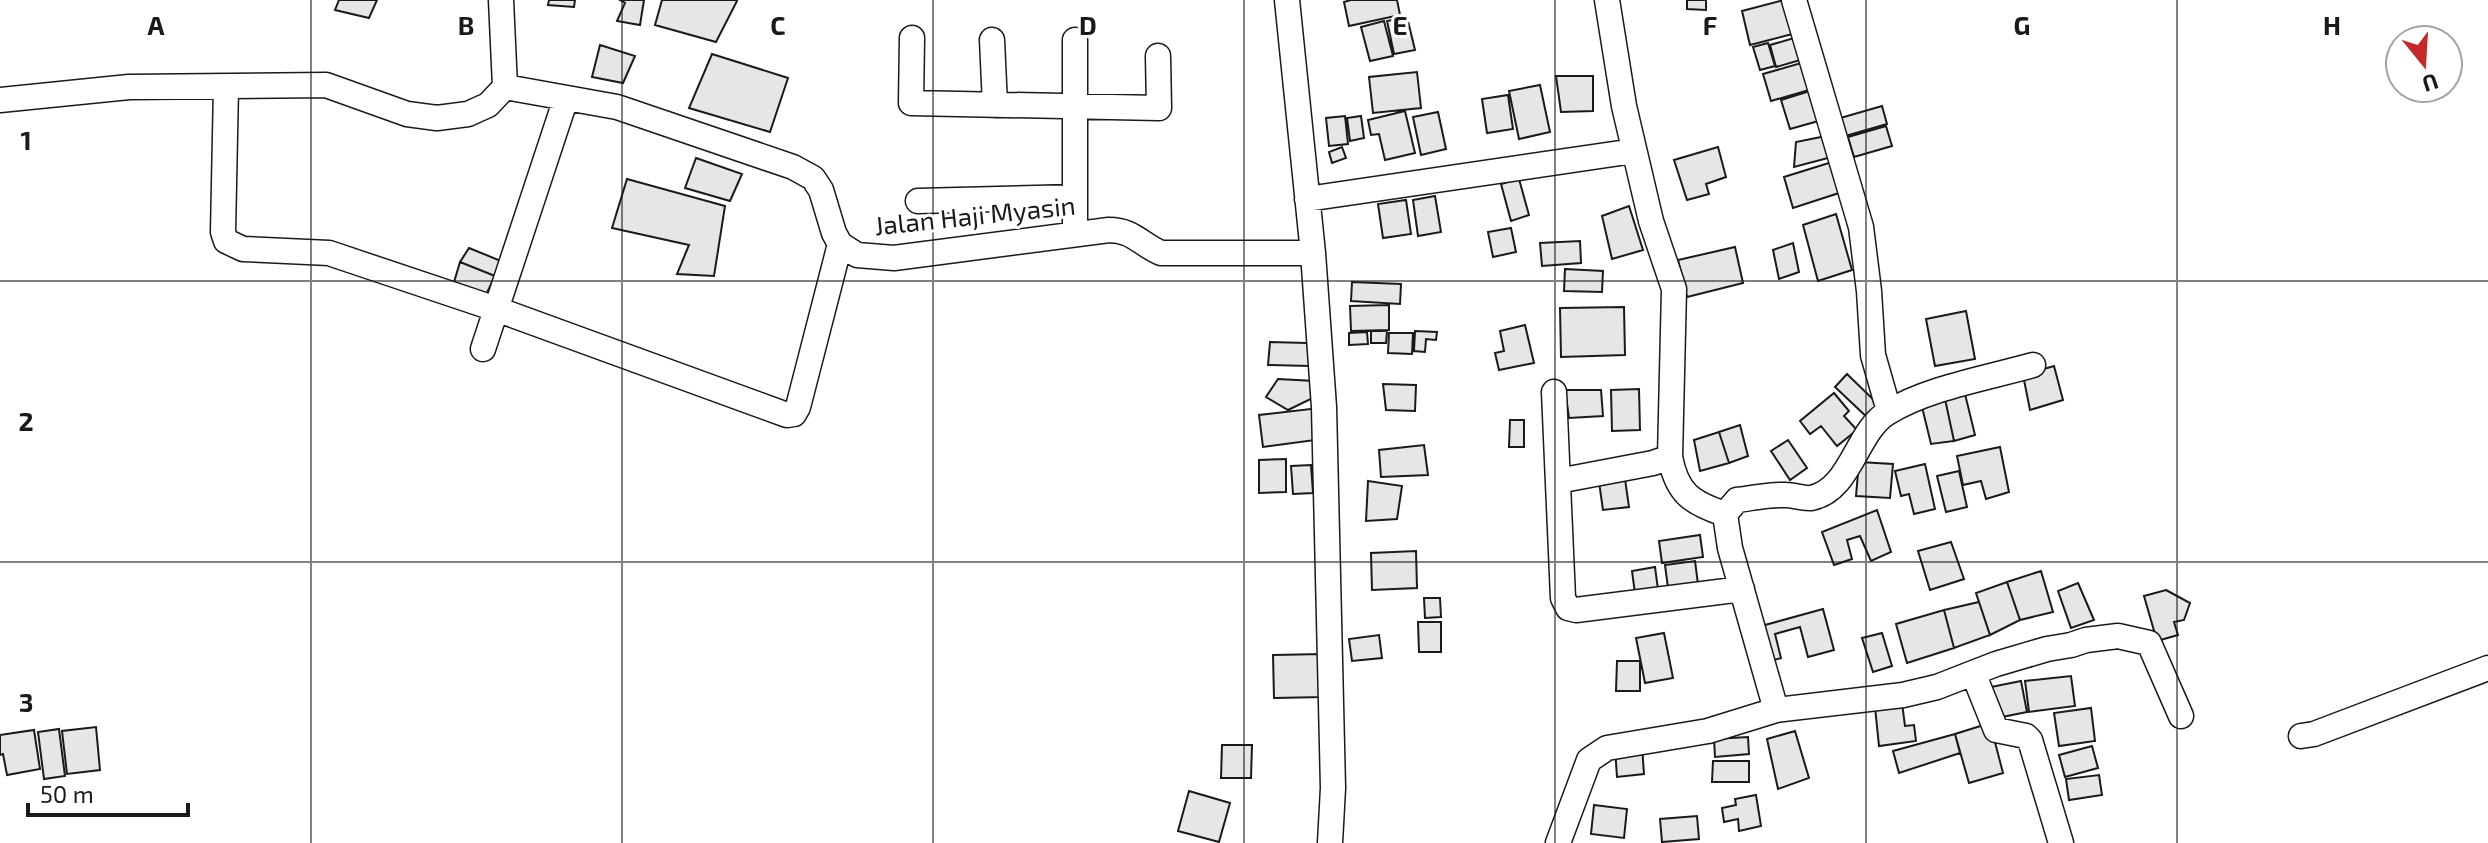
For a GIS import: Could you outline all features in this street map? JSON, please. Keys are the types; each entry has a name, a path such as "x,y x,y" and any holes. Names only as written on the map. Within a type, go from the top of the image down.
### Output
{"street":[{"path":"0,100 129,87 326,85 407,114 437,118 468,114 488,105 505,87 501,0"},
{"path":"1287,0 1313,253 1324,407 1333,788 1330,843"},
{"path":"1607,0 1634,151 1651,221 1674,289 1670,457 1687,489 1725,514 1730,548 1776,710"},
{"path":"1794,0 1861,227 1873,355 1889,411"},
{"path":"912,38 911,103 1159,108 1158,56"},
{"path":"992,40 995,105"},
{"path":"1075,40 1075,234"},
{"path":"226,87 223,232 226,241 243,249 329,253 496,309 787,415 794,414 798,407 840,244"},
{"name":"Jalan Haji Myasin","path":"505,87 617,107 793,167 813,178 821,190 840,244 857,255 894,258 1126,230 1148,248 1161,253 1313,253"},
{"path":"483,349 566,98"},
{"path":"1307,199 1634,151"},
{"path":"918,201 1075,197"},
{"path":"1725,514 1737,500 1786,495 1810,498 1827,490 1848,468 1866,434 1889,411 1922,396 2033,365"},
{"path":"1554,392 1563,598 1568,608 1576,610 1742,589"},
{"path":"1558,481 1670,457"},
{"path":"1558,843 1589,760 1597,752 1628,742 1708,731 1776,710 1903,695 1974,675 1996,664 2096,638 2118,636 2149,643 2181,716"},
{"path":"2307,735 2488,668"},
{"path":"1974,675 1996,730 2026,736 2030,740 2061,843"}],"building":[{"path":"339,0 377,0 369,18 335,10"},
{"path":"549,0 575,0 574,7 548,5"},
{"path":"620,0 644,0 640,25 617,21 625,3"},
{"path":"662,0 737,1 716,42 655,25"},
{"path":"1397,0 1400,15 1349,26 1344,2"},
{"path":"1687,0 1706,0 1706,10 1687,9"},
{"path":"1784,0 1800,32 1750,45 1742,11"},
{"path":"1407,17 1415,50 1394,54 1387,21"},
{"path":"1384,21 1393,56 1370,61 1361,27"},
{"path":"1801,36 1807,58 1776,67 1770,45"},
{"path":"1768,43 1775,66 1760,70 1753,47"},
{"path":"600,45 635,56 623,83 592,77"},
{"path":"712,54 788,78 770,132 689,108"},
{"path":"1808,61 1816,88 1771,101 1763,74"},
{"path":"1417,72 1421,108 1373,113 1369,77"},
{"path":"1556,76 1593,76 1593,111 1561,112"},
{"path":"1540,85 1550,132 1519,139 1509,91"},
{"path":"1813,90 1822,120 1790,129 1781,100"},
{"path":"1508,95 1513,129 1487,133 1482,99"},
{"path":"1882,106 1887,124 1842,137 1837,119"},
{"path":"1405,111 1415,153 1385,160 1379,134 1371,135 1368,120"},
{"path":"1438,112 1446,149 1421,155 1413,117"},
{"path":"1345,116 1348,144 1329,146 1326,118"},
{"path":"1361,116 1364,138 1350,141 1347,118"},
{"path":"1886,126 1892,146 1854,157 1848,137"},
{"path":"1826,136 1828,158 1794,167 1796,142"},
{"path":"1342,147 1346,158 1332,163 1329,152"},
{"path":"1718,147 1726,177 1706,184 1709,194 1687,200 1674,160"},
{"path":"696,158 742,174 730,201 685,188"},
{"path":"1832,162 1842,192 1793,208 1784,177"},
{"path":"627,179 725,206 714,276 677,274 689,245 612,228"},
{"path":"1519,179 1529,215 1511,221 1501,184"},
{"path":"1435,196 1441,232 1418,236 1413,200"},
{"path":"1406,200 1411,234 1383,238 1378,204"},
{"path":"1629,206 1643,250 1612,259 1602,216"},
{"path":"1836,214 1852,270 1818,281 1803,225"},
{"path":"1511,228 1516,252 1493,257 1488,232"},
{"path":"1580,241 1581,263 1542,266 1540,243"},
{"path":"1793,243 1799,272 1779,279 1773,250"},
{"path":"1735,247 1743,283 1687,297 1678,260"},
{"path":"469,248 501,261 495,276 460,262"},
{"path":"460,262 495,276 483,301 452,289"},
{"path":"1565,269 1603,271 1602,292 1564,291"},
{"path":"1352,282 1401,284 1400,304 1351,301"},
{"path":"1389,305 1389,330 1351,331 1350,306"},
{"path":"1624,307 1625,355 1561,357 1560,308"},
{"path":"1966,311 1975,359 1935,366 1926,319"},
{"path":"1525,325 1534,363 1499,370 1495,353 1504,351 1500,331"},
{"path":"1371,331 1387,331 1386,343 1371,343"},
{"path":"1415,331 1437,332 1436,340 1426,339 1425,352 1414,351"},
{"path":"1367,332 1368,344 1349,345 1349,333"},
{"path":"1389,333 1413,333 1412,354 1388,353"},
{"path":"1270,342 1307,343 1310,366 1268,365"},
{"path":"2054,366 2063,400 2030,410 2023,375"},
{"path":"1847,374 1882,408 1870,420 1835,387"},
{"path":"1278,379 1315,381 1317,396 1288,410 1266,397"},
{"path":"1383,384 1416,385 1415,411 1386,410"},
{"path":"1639,389 1640,430 1612,431 1611,390"},
{"path":"1565,390 1601,390 1603,416 1569,418"},
{"path":"1834,393 1849,411 1844,416 1857,430 1837,446 1821,426 1810,434 1800,421"},
{"path":"1965,394 1975,435 1954,441 1945,399"},
{"path":"1945,399 1954,441 1931,444 1922,407"},
{"path":"1319,408 1323,439 1263,447 1259,415"},
{"path":"1510,420 1524,420 1524,447 1509,447"},
{"path":"1740,425 1748,456 1729,463 1719,432"},
{"path":"1719,432 1729,463 1700,471 1694,440"},
{"path":"1788,440 1807,468 1790,480 1771,451"},
{"path":"1424,445 1428,475 1381,477 1379,450"},
{"path":"2000,447 2009,492 1986,499 1981,481 1963,485 1957,456"},
{"path":"1286,459 1286,492 1259,493 1259,460"},
{"path":"1859,462 1893,464 1890,498 1856,496"},
{"path":"1925,464 1935,509 1914,514 1909,494 1901,496 1895,471"},
{"path":"1311,465 1313,493 1293,494 1291,466"},
{"path":"1959,471 1967,507 1946,512 1937,476"},
{"path":"1625,479 1629,507 1603,510 1599,482"},
{"path":"1368,481 1402,486 1397,519 1366,521"},
{"path":"1877,510 1891,552 1871,561 1860,536 1847,540 1852,559 1834,565 1822,532"},
{"path":"1700,535 1703,557 1662,563 1659,541"},
{"path":"1951,542 1964,579 1930,590 1918,551"},
{"path":"1416,551 1417,588 1372,590 1371,553"},
{"path":"1695,561 1698,584 1668,588 1665,565"},
{"path":"1655,567 1659,597 1636,601 1632,571"},
{"path":"2041,571 2053,612 2020,620 2007,582"},
{"path":"2007,582 2020,620 1990,635 1976,593"},
{"path":"2078,583 2094,620 2071,628 2058,591"},
{"path":"2166,590 2190,603 2184,620 2174,622 2178,635 2157,641 2144,596"},
{"path":"1424,598 1440,598 1441,617 1425,618"},
{"path":"1979,602 1990,635 1954,648 1944,610"},
{"path":"1823,609 1834,650 1808,657 1800,627 1775,634 1781,658 1764,663 1754,628"},
{"path":"1944,610 1954,648 1907,663 1896,624"},
{"path":"1418,622 1441,622 1441,652 1419,652"},
{"path":"1664,633 1673,678 1645,683 1636,638"},
{"path":"1882,633 1892,666 1873,672 1862,638"},
{"path":"1379,635 1382,658 1352,661 1349,639"},
{"path":"1323,654 1324,697 1274,698 1273,655"},
{"path":"1617,661 1640,661 1640,691 1616,691"},
{"path":"2071,676 2075,706 2029,712 2025,681"},
{"path":"2021,681 2027,712 1997,718 1991,687"},
{"path":"1902,703 1905,726 1914,725 1916,741 1879,746 1875,707"},
{"path":"2091,708 2095,741 2059,746 2054,713"},
{"path":"1990,723 2003,773 1969,783 1955,734"},
{"path":"96,727 100,770 67,774 62,731"},
{"path":"59,729 65,776 44,779 38,732"},
{"path":"34,730 40,769 7,775 3,754 0,755 0,735"},
{"path":"1795,731 1809,778 1778,789 1767,739"},
{"path":"1955,734 1960,753 1899,773 1893,751"},
{"path":"1748,737 1749,754 1715,757 1714,739"},
{"path":"1222,745 1252,745 1251,778 1221,778"},
{"path":"1642,746 1644,774 1617,777 1615,748"},
{"path":"2092,746 2098,768 2065,777 2059,755"},
{"path":"1713,761 1749,761 1749,782 1712,782"},
{"path":"2099,775 2102,795 2069,800 2066,779"},
{"path":"1189,791 1230,803 1219,842 1178,831"},
{"path":"1756,795 1761,826 1739,831 1738,819 1724,822 1722,808 1736,805 1735,799"},
{"path":"1594,805 1627,809 1624,838 1591,834"},
{"path":"1697,816 1699,839 1662,842 1660,819"}]}
